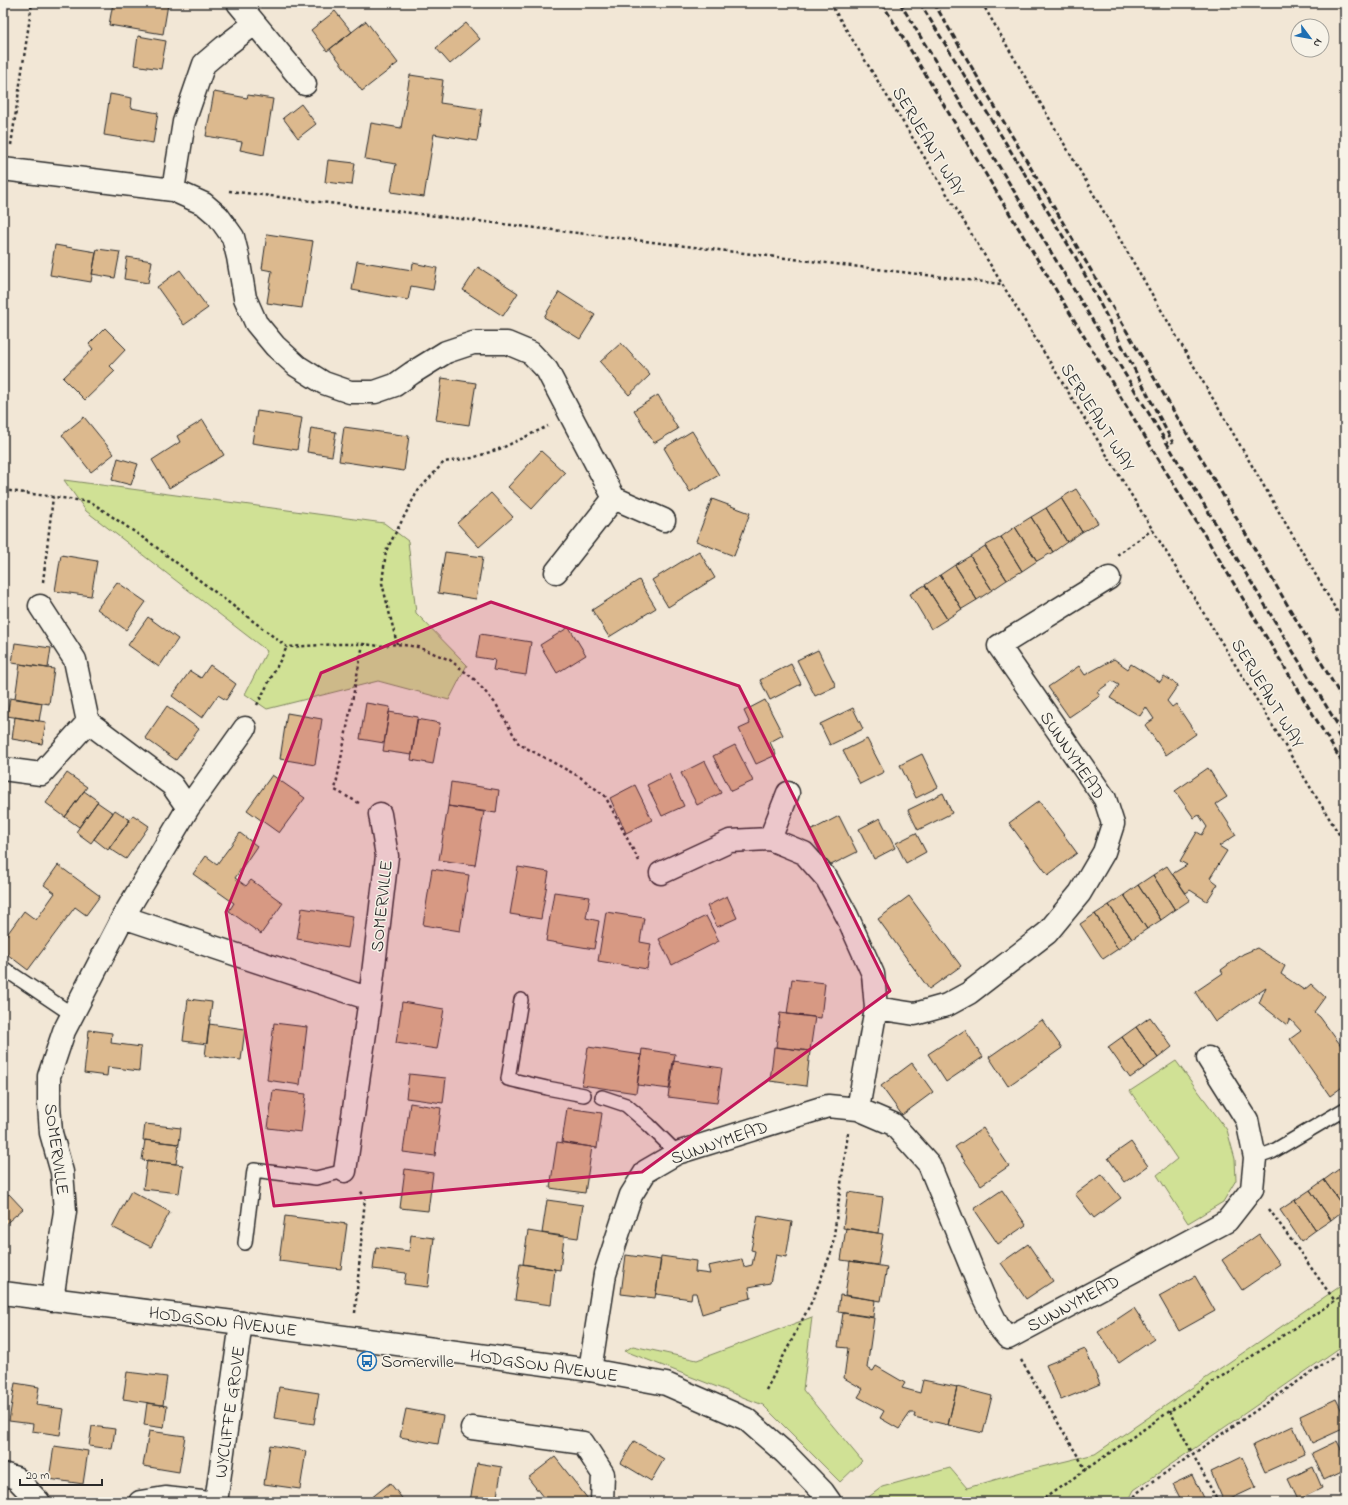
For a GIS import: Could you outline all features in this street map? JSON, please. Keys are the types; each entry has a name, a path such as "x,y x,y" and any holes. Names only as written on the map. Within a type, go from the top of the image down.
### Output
{"street":[{"path":"238,3 305,84"},
{"path":"173,190 184,122 204,64 254,24"},
{"path":"3,169 173,190 204,204 218,216 233,237 245,298 256,323 275,346 297,366 324,383 350,392 375,392 395,385 446,352 473,343 506,343 530,353 547,370 614,498 664,520"},
{"path":"556,572 614,498"},
{"name":"SUNNYMEAD","path":"876,1008 915,1014 947,1005 969,993 1047,933 1080,893 1104,852 1113,824 1105,799 999,646 1109,578"},
{"path":"40,606 75,660 88,722 172,785 188,808"},
{"path":"3,769 41,774 88,722"},
{"name":"SOMERVILLE","path":"52,1300 65,1211 62,1172 51,1133 49,1076 64,1032 123,917 188,808 245,728"},
{"path":"770,840 788,793"},
{"name":"SOMERVILLE","path":"346,1171 370,999 387,856 380,814"},
{"path":"661,873 730,841 770,840 804,853 827,879 847,916 873,974 876,1008 858,1109"},
{"path":"123,917 370,999"},
{"path":"1208,1058 1247,1120 1255,1158 1252,1189"},
{"name":"SUNNYMEAD","path":"590,1370 605,1274 631,1195 646,1172 677,1153 828,1106 858,1109 893,1124 929,1164 984,1298 998,1326 1008,1338 1227,1221 1252,1189"},
{"name":"HODGSON AVENUE","path":"3,1293 241,1323 590,1370 666,1384 746,1419 785,1453 823,1492 830,1502"},
{"name":"WYCLIFFE GROVE","path":"216,1502 241,1323"},
{"path":"472,1428 583,1443 603,1474 602,1502"},
{"path":"3,1474 16,1478 39,1502"},
{"name":"WYCLIFFE GROVE","path":"140,1502 165,1498 202,1502"}],"lane":[{"path":"3,968 73,1015"},
{"path":"521,1000 508,1080 584,1095"},
{"path":"602,1097 626,1105 677,1153"},
{"path":"1255,1158 1272,1152 1345,1109"},
{"path":"245,1243 254,1170 316,1178 346,1171"}],"path":[{"path":"11,146 32,3"},
{"name":"SERJEANT WAY","path":"830,3 1345,844"},
{"path":"982,3 1345,625"},
{"path":"224,190 1001,284"},
{"path":"397,644 382,583 386,551 417,492 444,462 472,458 502,448 570,416"},
{"path":"3,490 92,502 152,544 287,647 363,644 380,646 397,644 418,647 450,660 474,679 496,704 519,744 580,777 605,796 640,864 661,873"},
{"path":"40,606 53,497"},
{"path":"1109,578 1115,557 1152,530"},
{"path":"363,644 335,790 380,814"},
{"path":"245,728 287,647"},
{"path":"766,1390 813,1299 832,1250 849,1126 858,1109"},
{"path":"346,1171 365,1198 352,1339"},
{"path":"1252,1189 1274,1214 1336,1301"},
{"path":"1039,1502 1170,1411 1345,1294"},
{"path":"1008,1338 1086,1470"},
{"path":"1131,1502 1137,1493 1345,1348"},
{"path":"1170,1411 1218,1502"}],"highlighted area":[{"path":"491,602 739,686 890,991 642,1172 274,1206 226,912 321,673"}],"green space":[{"path":"64,480 384,523 408,541 416,613 467,665 449,700 378,681 267,709 245,694 267,651 86,511"},
{"path":"1176,1061 1227,1130 1235,1159 1236,1180 1223,1202 1188,1223 1157,1175 1177,1159 1130,1091"},
{"path":"1345,1283 1345,1344 1134,1490 1128,1502 862,1502 882,1487 950,1468 967,1488 1021,1472 1095,1454"},
{"path":"812,1317 803,1390 862,1461 840,1482 763,1405 625,1351 633,1346 697,1360"}],"building":[{"path":"113,3 168,4 163,34 109,25"},
{"path":"335,11 352,32 327,51 311,30"},
{"path":"366,21 398,63 362,91 330,49"},
{"path":"466,23 480,39 450,64 436,48"},
{"path":"138,36 166,41 161,69 134,65"},
{"path":"410,75 443,80 440,103 482,109 477,141 434,134 424,197 391,192 396,164 365,159 371,123 401,128"},
{"path":"214,92 247,98 248,95 273,99 264,155 240,150 242,142 206,136"},
{"path":"110,94 132,98 131,108 158,113 153,143 104,135"},
{"path":"301,104 316,124 298,138 283,118"},
{"path":"328,160 355,163 352,185 325,182"},
{"path":"267,234 313,241 302,308 267,303 272,271 262,269"},
{"path":"55,245 96,252 91,282 50,275"},
{"path":"97,249 120,252 115,278 92,274"},
{"path":"127,257 152,261 148,283 124,279"},
{"path":"357,261 412,270 413,263 437,268 433,290 411,286 408,300 352,290"},
{"path":"478,267 518,293 503,316 463,290"},
{"path":"180,270 208,308 184,325 157,287"},
{"path":"559,292 595,315 580,339 544,317"},
{"path":"105,328 126,349 110,366 115,371 85,400 63,378 93,349 89,344"},
{"path":"621,343 650,375 629,395 600,362"},
{"path":"442,378 476,383 469,425 436,420"},
{"path":"658,395 678,429 654,443 634,410"},
{"path":"257,411 302,418 297,450 252,443"},
{"path":"84,417 114,454 91,472 62,435"},
{"path":"203,420 224,455 169,488 152,460 180,442 177,436"},
{"path":"344,427 409,436 404,471 339,461"},
{"path":"311,428 336,432 332,456 307,452"},
{"path":"692,431 719,475 690,492 664,448"},
{"path":"541,451 565,473 532,509 508,487"},
{"path":"118,458 138,464 131,485 112,480"},
{"path":"1076,489 1098,523 1082,532 1061,498"},
{"path":"491,493 513,517 479,547 457,523"},
{"path":"1061,498 1082,532 1067,542 1046,508"},
{"path":"712,499 750,513 734,556 696,541"},
{"path":"1046,508 1067,542 1053,552 1031,517"},
{"path":"1031,517 1053,552 1037,561 1015,527"},
{"path":"1015,527 1037,561 1022,571 1001,537"},
{"path":"1001,537 1022,571 1007,580 985,546"},
{"path":"985,546 1007,580 992,590 970,556"},
{"path":"699,551 715,578 668,607 652,580"},
{"path":"445,552 483,557 476,599 438,593"},
{"path":"61,555 97,561 91,596 55,591"},
{"path":"970,556 992,590 977,600 955,565"},
{"path":"955,565 977,600 962,609 940,575"},
{"path":"940,575 962,609 947,619 925,585"},
{"path":"639,580 656,608 609,637 592,610"},
{"path":"117,582 146,602 126,630 97,609"},
{"path":"925,585 947,619 931,629 910,594"},
{"path":"148,617 178,639 159,667 128,645"},
{"path":"569,627 586,655 557,673 540,645"},
{"path":"480,634 531,642 526,675 493,670 495,660 476,657"},
{"path":"15,643 51,648 48,668 12,663"},
{"path":"818,650 836,686 815,696 797,660"},
{"path":"1114,659 1128,669 1131,664 1160,682 1164,676 1178,685 1167,701 1172,707 1176,704 1196,734 1166,755 1145,725 1154,719 1146,707 1140,716 1110,698 1119,685 1112,681 1097,692 1100,696 1069,717 1048,687 1079,666 1085,675"},
{"path":"20,664 54,669 49,704 15,698"},
{"path":"791,664 801,684 770,700 760,680"},
{"path":"210,665 236,684 226,700 218,695 202,718 172,696 190,671 201,678"},
{"path":"10,698 42,703 39,721 7,716"},
{"path":"765,700 783,735 770,742 776,755 756,764 739,729 750,724 744,711"},
{"path":"366,703 390,707 384,743 360,739"},
{"path":"167,706 199,729 176,760 145,738"},
{"path":"853,708 863,729 830,745 820,724"},
{"path":"389,712 418,717 412,755 383,751"},
{"path":"287,713 322,719 315,765 280,759"},
{"path":"15,717 46,722 42,744 12,739"},
{"path":"417,719 440,723 433,764 411,760"},
{"path":"867,739 884,772 860,784 843,751"},
{"path":"735,745 753,781 731,791 713,756"},
{"path":"922,754 938,787 916,798 900,765"},
{"path":"705,761 721,793 697,805 681,773"},
{"path":"1208,768 1227,797 1216,804 1236,835 1219,846 1227,851 1210,878 1218,884 1207,901 1190,890 1186,893 1172,874 1187,865 1180,861 1197,832 1202,835 1207,827 1199,815 1194,818 1175,791"},
{"path":"67,773 87,787 65,817 46,803"},
{"path":"669,774 684,806 662,816 647,785"},
{"path":"272,775 305,798 279,833 247,810"},
{"path":"451,782 499,790 496,813 448,806"},
{"path":"635,785 652,820 626,833 610,798"},
{"path":"84,791 98,801 79,827 65,817"},
{"path":"943,793 952,813 918,830 908,810"},
{"path":"1039,801 1077,853 1048,875 1009,823"},
{"path":"97,802 113,813 91,843 76,832"},
{"path":"448,806 484,812 475,865 439,860"},
{"path":"115,810 130,820 108,850 94,839"},
{"path":"133,815 149,826 126,859 109,848"},
{"path":"839,816 857,852 827,867 810,831"},
{"path":"880,818 895,848 874,859 859,829"},
{"path":"240,833 257,846 235,878 246,886 251,880 283,903 261,934 229,911 234,903 193,874 206,856 217,864"},
{"path":"916,833 926,852 906,863 896,843"},
{"path":"58,865 100,896 86,915 75,907 28,970 3,951 3,940 24,911 36,920 55,893 44,885"},
{"path":"1167,866 1190,900 1175,910 1153,875"},
{"path":"518,867 549,872 541,919 510,914"},
{"path":"432,869 469,875 460,931 423,925"},
{"path":"1153,875 1175,910 1161,920 1138,885"},
{"path":"1138,885 1161,920 1147,929 1124,895"},
{"path":"554,892 590,897 586,918 599,921 594,949 546,941"},
{"path":"1124,895 1147,929 1132,939 1109,905"},
{"path":"727,896 737,918 717,927 707,906"},
{"path":"909,896 961,966 929,989 878,919"},
{"path":"1109,905 1132,939 1118,949 1095,914"},
{"path":"302,908 353,916 348,948 297,939"},
{"path":"606,912 644,918 640,942 651,944 647,969 598,961"},
{"path":"1095,914 1118,949 1103,959 1080,924"},
{"path":"706,916 719,941 672,965 659,939"},
{"path":"1257,948 1285,966 1281,974 1304,990 1311,984 1325,997 1314,1012 1320,1017 1345,1051 1345,1085 1330,1096 1290,1039 1301,1031 1290,1019 1287,1025 1259,1003 1266,987 1215,1022 1195,992 1223,973 1221,970 1243,954"},
{"path":"792,979 825,983 821,1018 787,1014"},
{"path":"188,999 212,1002 207,1044 183,1041"},
{"path":"402,1002 444,1009 437,1049 396,1043"},
{"path":"780,1013 815,1017 810,1051 776,1047"},
{"path":"1150,1017 1172,1047 1158,1058 1136,1027"},
{"path":"1042,1020 1062,1048 1008,1086 989,1057"},
{"path":"274,1023 307,1027 300,1085 267,1080"},
{"path":"209,1024 245,1029 241,1060 205,1056"},
{"path":"1136,1027 1158,1058 1144,1068 1122,1037"},
{"path":"89,1030 112,1033 111,1043 141,1047 139,1071 108,1067 107,1076 84,1073"},
{"path":"965,1030 983,1057 946,1082 928,1054"},
{"path":"1122,1037 1144,1068 1130,1078 1108,1047"},
{"path":"588,1047 642,1055 636,1093 582,1085"},
{"path":"774,1047 810,1051 806,1086 770,1081"},
{"path":"642,1049 675,1054 670,1089 637,1085"},
{"path":"673,1061 722,1068 717,1103 668,1097"},
{"path":"912,1063 933,1092 902,1115 881,1086"},
{"path":"409,1074 446,1078 443,1103 406,1098"},
{"path":"273,1090 306,1094 301,1132 268,1128"},
{"path":"410,1103 441,1108 435,1156 403,1152"},
{"path":"567,1108 602,1113 597,1148 562,1142"},
{"path":"145,1124 181,1128 179,1144 143,1140"},
{"path":"983,1128 1009,1166 981,1185 955,1147"},
{"path":"145,1140 179,1144 176,1164 142,1160"},
{"path":"557,1142 592,1147 585,1193 550,1188"},
{"path":"1131,1142 1148,1166 1125,1182 1108,1158"},
{"path":"147,1160 183,1165 179,1193 143,1189"},
{"path":"1345,1165 1345,1178 1339,1169"},
{"path":"405,1169 433,1173 428,1211 400,1208"},
{"path":"1339,1169 1345,1178 1345,1209 1324,1180"},
{"path":"1102,1174 1121,1198 1094,1218 1075,1194"},
{"path":"1324,1180 1345,1209 1331,1220 1310,1190"},
{"path":"1002,1190 1026,1225 998,1244 974,1209"},
{"path":"1310,1190 1331,1220 1316,1230 1295,1200"},
{"path":"131,1191 170,1212 151,1247 112,1227"},
{"path":"848,1192 883,1197 878,1233 843,1228"},
{"path":"9,1194 23,1209 3,1226 3,1199"},
{"path":"547,1200 583,1205 578,1238 542,1233"},
{"path":"1295,1200 1316,1230 1301,1241 1280,1210"},
{"path":"285,1216 347,1224 341,1269 279,1261"},
{"path":"758,1216 792,1222 786,1257 776,1255 770,1283 749,1287 751,1298 720,1306 721,1308 702,1314 696,1293 692,1293 691,1299 656,1294 661,1256 696,1261 695,1272 710,1274 708,1266 742,1259 744,1267 752,1265 755,1251 751,1250"},
{"path":"846,1228 883,1234 878,1265 841,1260"},
{"path":"528,1231 564,1237 560,1270 523,1264"},
{"path":"1259,1234 1280,1264 1242,1290 1222,1260"},
{"path":"411,1235 434,1238 428,1287 404,1284 406,1273 373,1269 376,1247 409,1251"},
{"path":"1028,1244 1053,1281 1026,1299 1001,1263"},
{"path":"626,1255 661,1260 655,1298 621,1294"},
{"path":"850,1261 887,1267 881,1301 845,1295"},
{"path":"520,1264 555,1269 551,1305 515,1300"},
{"path":"1195,1276 1215,1311 1179,1331 1159,1296"},
{"path":"840,1295 875,1300 873,1317 838,1312"},
{"path":"1134,1308 1154,1339 1119,1363 1098,1332"},
{"path":"843,1313 874,1318 867,1368 873,1371 876,1366 905,1383 902,1388 920,1393 923,1380 957,1387 948,1425 914,1417 915,1413 910,1413 899,1429 880,1418 884,1411 858,1397 863,1389 844,1378 848,1348 838,1347"},
{"path":"1085,1349 1100,1384 1061,1400 1046,1365"},
{"path":"127,1372 167,1377 163,1405 123,1399"},
{"path":"15,1383 39,1387 36,1405 64,1409 60,1435 32,1431 33,1424 9,1421"},
{"path":"279,1387 319,1393 314,1424 274,1418"},
{"path":"957,1387 992,1396 983,1433 948,1425"},
{"path":"1345,1391 1345,1403 1340,1395"},
{"path":"1336,1399 1345,1417 1345,1428 1312,1443 1300,1416"},
{"path":"147,1403 167,1406 164,1428 144,1425"},
{"path":"406,1409 443,1416 438,1444 400,1437"},
{"path":"92,1426 115,1429 112,1449 89,1446"},
{"path":"1293,1426 1305,1454 1265,1472 1253,1445"},
{"path":"149,1431 185,1436 179,1472 143,1466"},
{"path":"634,1441 664,1459 651,1481 621,1463"},
{"path":"1337,1441 1345,1457 1345,1470 1324,1480 1312,1453"},
{"path":"270,1445 306,1451 300,1489 264,1484"},
{"path":"54,1446 88,1451 83,1484 49,1479"},
{"path":"555,1457 588,1499 584,1502 547,1502 528,1478"},
{"path":"1242,1457 1256,1487 1224,1502 1211,1472"},
{"path":"477,1463 502,1467 496,1502 470,1501"},
{"path":"1313,1467 1322,1488 1298,1500 1288,1479"},
{"path":"1192,1475 1205,1502 1182,1502 1173,1484"},
{"path":"390,1483 405,1502 366,1502"}],"railway":[{"path":"882,3 1345,767"},
{"path":"900,3 1345,737"},
{"path":"920,3 1075,256 1173,443"},
{"path":"934,3 1345,703"},
{"path":"1337,733 1345,747"}],"place":[{"name":"Somerville","path":"367,1361"}]}
